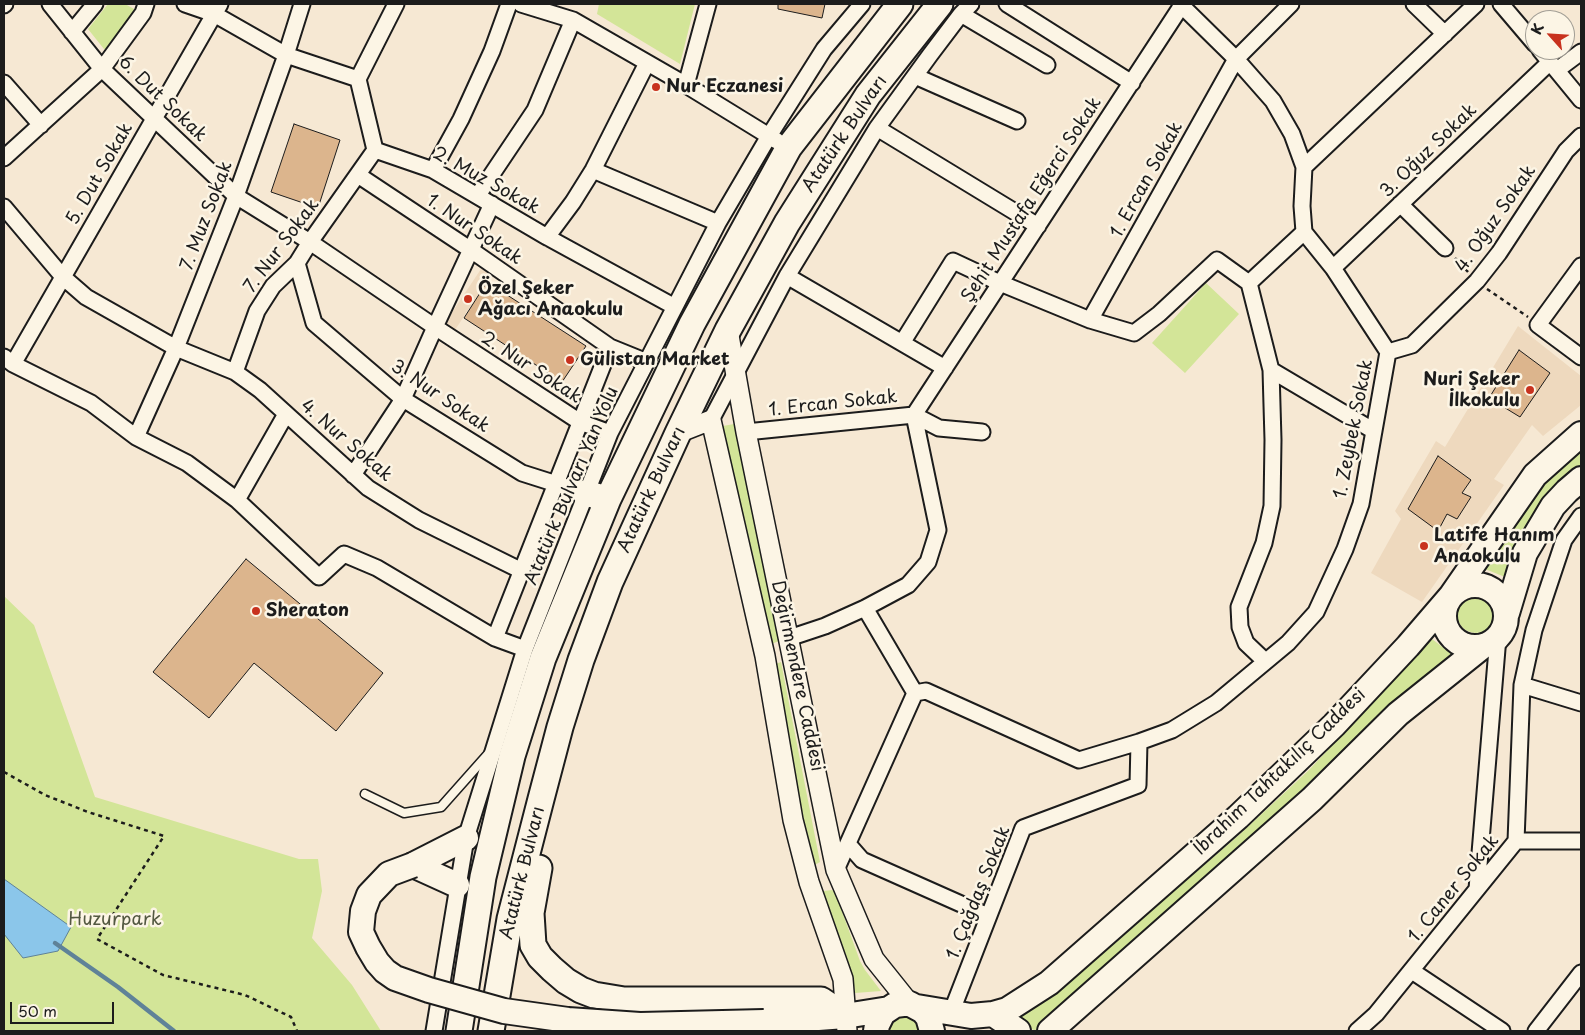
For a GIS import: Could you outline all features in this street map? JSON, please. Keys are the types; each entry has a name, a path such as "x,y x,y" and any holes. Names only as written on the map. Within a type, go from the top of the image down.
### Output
{"highway":[{"name":"Atatürk Bulvarı","path":"458,1031 483,877 512,756 596,496 692,324 779,142 900,4"},
{"name":"Atatürk Bulvarı","path":"491,1031 510,920 560,727 578,670 610,582 678,433 728,330 787,223 868,95 957,7"},
{"path":"541,799 544,825 542,851 531,913 531,932 534,945 540,957 566,981 594,995 624,1000 821,1000 846,1024"}],"main road":[{"name":"İbrahim Tahtakılıç Caddesi","path":"905,1007 971,1016 993,1014 1007,1010 1049,983 1238,817 1334,725 1408,646 1451,596 1535,475 1581,434"},
{"path":"1506,612 1525,553 1553,506 1581,480"},
{"path":"1469,584 1480,584 1498,594 1506,612 1506,622 1503,630 1490,642 1474,647 1465,646 1451,636 1446,629 1444,620 1446,603 1459,588 1469,584"},
{"name":"İbrahim Tahtakılıç Caddesi","path":"1050,1031 1312,799 1398,714 1490,642"},
{"path":"466,838 413,865 389,874 369,895 363,912 361,932 377,962 395,978 429,990 504,1011 568,1020 640,1025 764,1022 846,1024 905,1007 928,1017 932,1031"},
{"path":"413,865 457,885"},
{"path":"876,1031 880,1018 905,1007"},
{"path":"993,1014 1018,1031"},
{"path":"764,1022 811,1031"}],"street":[{"name":"6. Dut Sokak","path":"50,4 102,69 236,196 310,242"},
{"path":"72,32 95,4"},
{"path":"4,158 102,69 143,13 146,4"},
{"path":"185,4 217,9 286,55 358,79"},
{"name":"7. Muz Sokak","path":"136,437 176,348 236,196 302,4"},
{"path":"375,150 358,79 396,4"},
{"path":"433,170 461,119 488,60 509,4"},
{"path":"521,4 573,20 686,85 779,142"},
{"path":"686,85 708,4"},
{"name":"Atatürk Bulvarı Yan Yolu","path":"434,1031 466,838 524,649 596,496 610,433 718,223 779,142 824,49 862,4"},
{"path":"1007,4 1132,83"},
{"name":"1. Ercan Sokak","path":"1090,320 1236,59 1291,4"},
{"path":"1414,4 1445,34"},
{"path":"1304,167 1476,4"},
{"path":"1501,4 1525,32"},
{"path":"1181,5 1236,59 1273,102 1292,134 1304,167 1302,206 1304,232 1249,283"},
{"name":"Şehit Mustafa Eğerci Sokak","path":"914,415 1132,83 1181,5"},
{"path":"678,433 711,420 787,276 877,128 915,76 957,7 1047,65"},
{"name":"5. Dut Sokak","path":"8,360 63,277 217,9"},
{"path":"478,196 535,110 573,20"},
{"name":"3. Oğuz Sokak","path":"1334,268 1400,204 1553,66 1581,52"},
{"path":"1548,60 1581,100"},
{"path":"547,237 573,202 593,170 647,63"},
{"path":"915,76 1017,121"},
{"path":"4,83 41,125"},
{"path":"877,128 1038,226"},
{"name":"4. Oğuz Sokak","path":"1388,352 1412,345 1477,282 1566,151 1581,136"},
{"name":"2. Muz Sokak","path":"375,150 433,170 547,237 675,307"},
{"name":"7. Nur Sokak","path":"235,372 257,311 273,286 297,263 375,150"},
{"path":"593,170 718,223"},
{"name":"1. Nur Sokak","path":"358,175 471,250 610,347 647,362"},
{"path":"353,475 403,399 492,204"},
{"path":"1400,204 1445,248"},
{"name":"4. Nur Sokak","path":"4,207 63,277 86,297 176,348 235,372 260,390 368,488 419,520 522,571"},
{"name":"1. Zeybek Sokak","path":"916,692 926,691 1080,760 1172,730 1216,704 1288,643 1316,612 1345,549 1361,504 1388,352 1334,268 1304,232"},
{"name":"2. Nur Sokak","path":"310,242 580,422 610,433"},
{"path":"902,342 953,261 1000,283 1090,320 1134,333 1159,314 1217,260 1249,283 1270,370 1274,440 1272,506 1264,543 1239,608 1240,627 1246,644 1265,661"},
{"name":"3. Nur Sokak","path":"297,263 314,323 403,399 522,473 555,485 596,496"},
{"path":"1581,266 1538,324 1581,356"},
{"path":"787,276 945,368"},
{"name":"Değirmendere Caddesi","path":"728,330 746,432 836,870 874,959 905,1007"},
{"path":"495,638 610,347"},
{"path":"8,360 91,403 136,437 187,463 237,500 319,578 344,554 377,568 495,638 524,649"},
{"path":"1270,370 1374,431"},
{"path":"237,500 286,414"},
{"path":"765,656 908,585 928,562 938,530 914,415"},
{"name":"1. Ercan Sokak","path":"746,432 914,415 939,428 982,432"},
{"name":"Değirmendere Caddesi","path":"711,420 765,656 793,820 809,882 843,979 846,1024"},
{"name":"1. Caner Sokak","path":"1357,1031 1376,1014 1412,971 1516,841 1522,684 1534,630 1564,540 1581,516"},
{"path":"809,882 836,870 916,692 865,608"},
{"path":"1477,889 1490,642"},
{"path":"1522,684 1581,703"},
{"name":"1. Çağdaş Sokak","path":"951,1013 1023,828 1138,785 1139,742"},
{"path":"1516,841 1581,840"},
{"path":"848,844 862,860 988,916"},
{"path":"1412,971 1502,1031"},
{"path":"1536,1031 1581,973"}],"lane":[{"path":"365,794 404,813 441,807 493,747"}],"path":[{"path":"4,772 44,795 88,812 164,836 97,939 163,975 245,995 291,1017 297,1031"}],"shaded area":[{"name":"Özel Şeker Ağacı Anaokulu","path":"481,269 491,275 455,330 445,323"},
{"path":"1518,326 1581,376 1581,405 1543,436 1532,425 1494,479 1504,485 1422,602 1371,573 1401,519 1395,511 1436,441 1445,447"}],"green space":[{"path":"108,4 125,4 136,10 111,48 104,49 88,29"},
{"path":"599,4 695,4 680,64 597,14"},
{"path":"1206,283 1239,314 1185,373 1152,343"},
{"path":"734,424 737,427 779,641 769,645 754,559 724,434 723,426"},
{"path":"1581,451 1581,466 1565,480 1518,545 1505,577 1485,569 1548,479"},
{"path":"1476,595 1489,601 1495,614 1489,627 1476,633 1463,627 1457,614 1463,601"},
{"name":"Huzurpark","path":"4,596 34,625 95,797 299,859 318,859 322,891 312,938 352,985 381,1031 4,1031"},
{"path":"1432,639 1453,655 1309,789 1036,1031 1012,1019 1053,995 1239,835 1309,770"},
{"path":"781,662 820,862 813,866 773,665"},
{"path":"832,890 835,892 860,961 881,991 855,993 853,978 846,955 822,895 824,891"},
{"path":"902,1016 915,1020 919,1031 889,1031 893,1021"}],"water":[{"path":"4,879 71,927 58,951 23,958 4,934"}],"building":[{"path":"778,4 825,4 822,18 778,9"},
{"path":"294,124 340,140 318,208 271,192"},
{"path":"487,282 586,346 562,382 464,318"},
{"path":"1519,350 1550,373 1520,417 1489,398"},
{"path":"1438,456 1471,480 1462,493 1471,497 1457,519 1447,514 1438,531 1408,509"},
{"name":"Sheraton","path":"246,559 383,673 336,731 254,663 209,718 153,672"}],"waterway":[{"path":"55,943 118,987 174,1031"}],"place":[{"name":"Nur Eczanesi","path":"656,87"},
{"name":"Özel Şeker Ağacı Anaokulu","path":"468,299"},
{"name":"Gülistan Market","path":"570,360"},
{"name":"Nuri Şeker İlkokulu","path":"1530,390"},
{"name":"Latife Hanım Anaokulu","path":"1424,546"},
{"name":"Sheraton","path":"256,611"}]}
